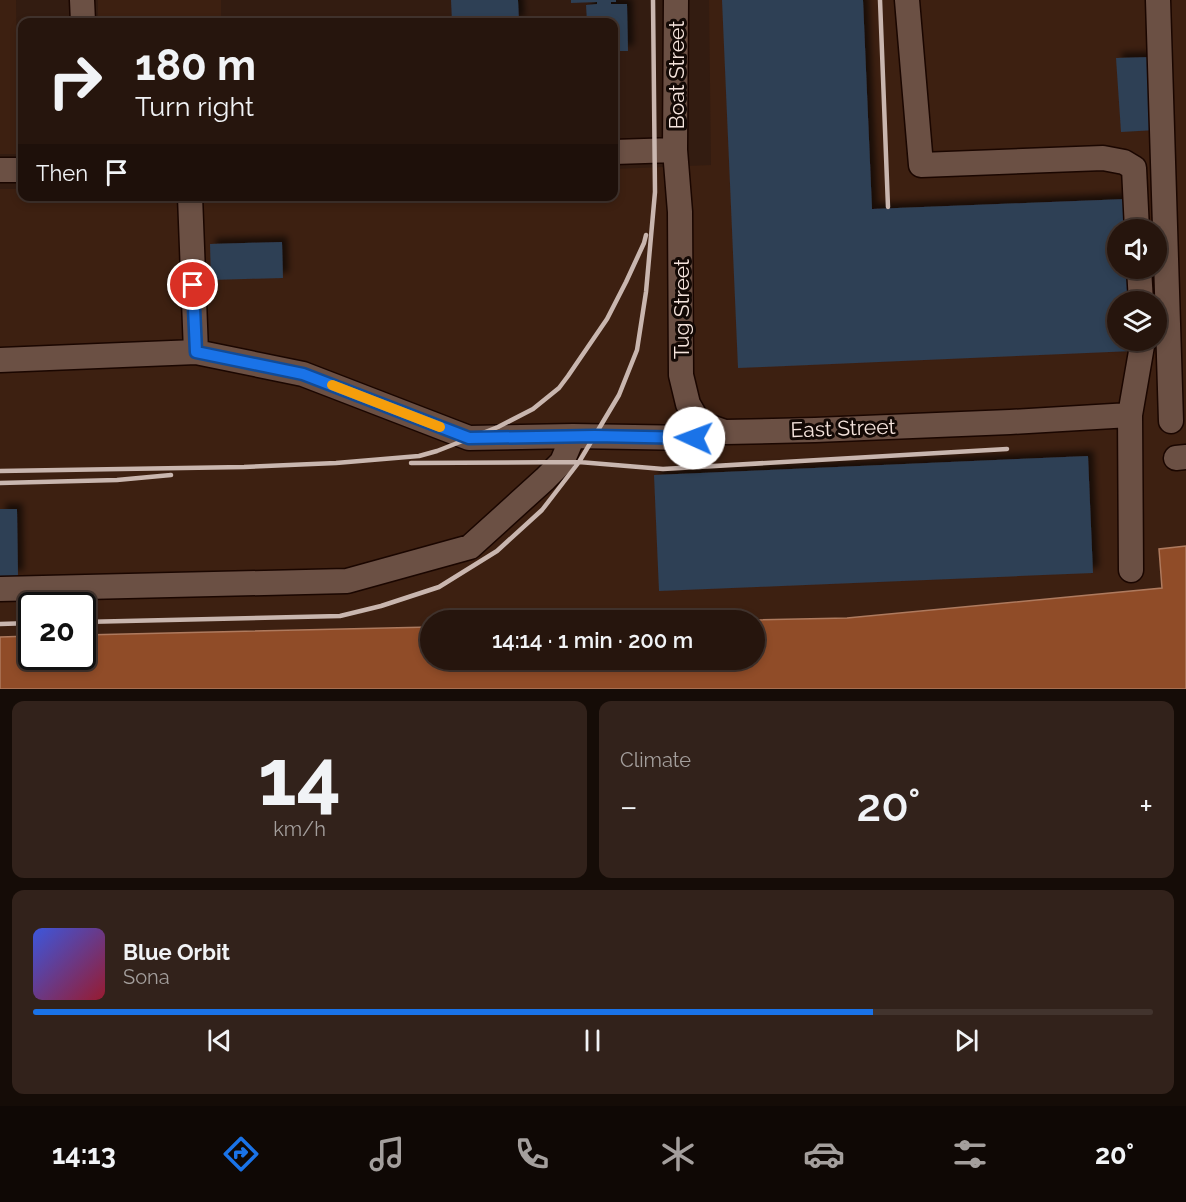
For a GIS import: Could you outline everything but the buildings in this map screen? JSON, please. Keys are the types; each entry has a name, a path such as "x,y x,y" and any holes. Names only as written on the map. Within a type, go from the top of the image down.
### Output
{"street":[{"path":"82,0 83,18"},
{"name":"Boat Street","path":"675,150 676,0"},
{"path":"907,0 921,165 1103,158 1124,162 1134,168 1136,219"},
{"path":"1158,0 1171,421"},
{"path":"618,152 675,150"},
{"name":"Tug Street","path":"675,150 680,208 681,375 693,414"},
{"path":"0,170 18,170"},
{"path":"190,201 196,352"},
{"path":"1131,570 1130,415 1141,351"},
{"path":"0,360 196,352 303,374 469,438 573,436 694,438 693,414"},
{"name":"East Street","path":"693,414 725,432 1010,422 1130,415"},
{"path":"0,589 347,581 470,547 562,462 573,436"}],"shaded area":[{"path":"0,0 16,0 18,154 0,154"},
{"path":"98,0 221,0 221,18 98,18"},
{"path":"709,0 1186,0 1186,546 1159,549 1162,588 847,618 765,620 765,610 420,610 420,627 96,635 96,592 18,592 18,636 0,637 0,189 18,189 18,201 618,201 618,169 711,165"},
{"path":"1186,546 1186,689 0,689 0,637 18,636 18,670 96,670 96,635 420,627 420,670 765,670 765,620 847,618 1162,588 1159,549"}],"railway":[{"path":"96,622 340,616 381,606 439,587 497,551 542,510 579,462 619,395 637,350 646,292 655,192 653,0"},
{"path":"880,0 888,207"},
{"path":"0,471 244,467 336,463 419,456 437,451 498,427 533,409 559,388 607,319 646,235"},
{"path":"411,463 579,462 663,469 1007,449"},
{"path":"0,483 117,480 171,475"},
{"path":"0,624 18,623"}],"slow traffic":[{"path":"332,385 440,427"}],"route":[{"path":"193,285 196,352 303,374 469,438 595,436 694,438"}]}
